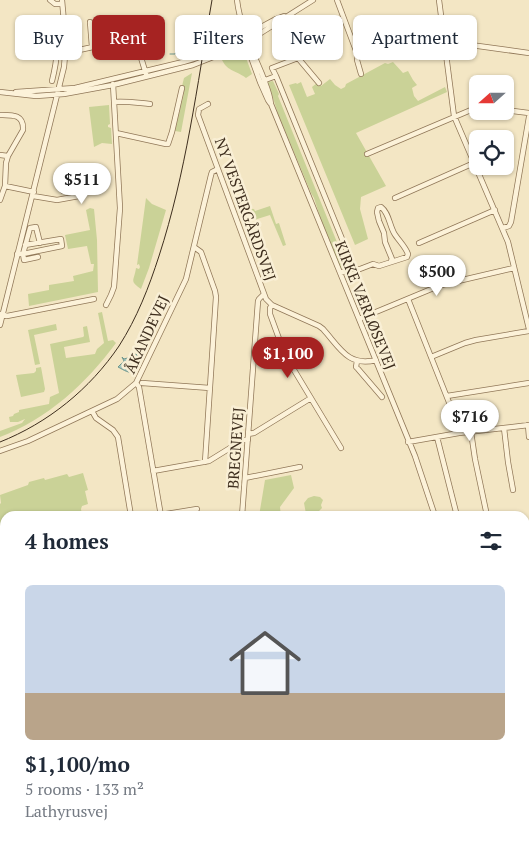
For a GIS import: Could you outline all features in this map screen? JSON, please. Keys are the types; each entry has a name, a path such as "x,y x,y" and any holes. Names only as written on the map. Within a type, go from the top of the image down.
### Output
{"street":[{"path":"50,0 55,4 62,2 63,15"},
{"name":"KIRKE VÆRLØSEVEJ","path":"236,0 240,15"},
{"path":"288,15 313,0"},
{"path":"337,0 358,56 357,60 362,74"},
{"path":"439,0 441,15"},
{"path":"82,49 92,47 90,22"},
{"path":"477,46 529,53"},
{"path":"262,82 276,76 272,68 298,58 319,84"},
{"path":"52,81 57,60"},
{"path":"0,325 1,314 20,254 65,60"},
{"path":"142,60 146,74"},
{"path":"146,74 190,60"},
{"path":"0,92 21,95 58,93 75,88 193,66 207,60"},
{"name":"KIRKE VÆRLØSEVEJ","path":"253,60 376,360 433,511"},
{"path":"447,60 454,116 469,151"},
{"name":"KIRKE VÆRLØSEVEJ","path":"276,76 351,262"},
{"path":"106,305 114,287 120,215 113,82"},
{"path":"116,133 168,144 182,88"},
{"path":"114,102 130,101 139,104 150,104"},
{"name":"NY VESTERGÅRDSVEJ","path":"208,104 201,107 198,115 263,295 272,305 324,330 346,355 357,362 356,367 382,397"},
{"path":"367,154 469,110"},
{"path":"514,111 529,113"},
{"path":"0,116 17,116 21,119 23,126 8,156 0,200"},
{"path":"503,228 509,226 511,222 529,117"},
{"path":"0,155 8,156"},
{"path":"395,198 469,165"},
{"name":"ÅKANDEVEJ","path":"159,511 139,383 186,279 210,175 218,169"},
{"path":"431,357 465,343 529,330 508,242 479,175"},
{"path":"3,188 53,200 79,196 78,188 63,191"},
{"path":"340,273 373,264 379,266 407,257 406,250 394,233 384,208 381,207 378,208 377,212 392,259 391,261"},
{"path":"418,243 495,210"},
{"path":"20,254 30,228 36,227 40,243"},
{"path":"20,254 62,246 60,239 25,245"},
{"path":"194,247 201,252 216,297 204,462"},
{"path":"20,254 24,260 38,257"},
{"path":"359,318 441,285 514,268"},
{"name":"BREGNEVEJ","path":"242,511 258,301 263,295"},
{"path":"1,314 7,316 94,299"},
{"path":"408,299 448,396 459,433"},
{"path":"272,305 270,314 285,355 341,448"},
{"path":"357,362 376,360"},
{"path":"0,451 27,442 117,399 139,383 210,388"},
{"path":"448,396 529,383"},
{"path":"248,434 254,433 311,398"},
{"path":"92,411 99,421 116,433 130,511"},
{"path":"408,442 459,433 529,425 529,436"},
{"path":"504,428 513,490"},
{"path":"471,432 486,511"},
{"path":"437,437 456,511"},
{"path":"153,471 209,461 243,440 248,440"},
{"path":"245,478 300,466"},
{"path":"185,511 197,509"}],"green space":[{"path":"222,60 247,60 252,74 246,78 224,64"},
{"path":"393,62 403,73 408,71 417,85 412,88 414,96 418,101 445,87 447,92 356,133 386,186 361,197 360,209 368,239 355,245 289,85 301,82 307,97 315,94 312,87 317,83 321,86 330,79 341,89 346,84 385,63"},
{"path":"192,73 181,132 175,131 184,93 182,86 184,78"},
{"path":"273,81 347,267 341,269 314,198 278,114 268,82"},
{"path":"109,105 110,124 108,127 111,128 112,144 102,143 94,147 89,107"},
{"path":"146,198 152,204 166,210 141,289 133,280 136,268 139,269 140,267 139,264 137,265"},
{"path":"270,206 276,224 279,223 286,245 283,246 270,215 244,223 239,211 240,208 254,209 255,211"},
{"path":"94,209 97,240 98,292 29,306 28,294 49,290 49,285 74,281 73,276 93,271 94,264 91,264 87,246 68,249 65,235 90,230 86,210"},
{"path":"102,312 108,341 113,340 116,343 104,358 79,386 64,399 34,420 0,437 0,431 22,423 25,419 18,422 10,422 9,417 19,412 19,410 49,404 50,397 59,393 50,344 83,337 83,327 87,326 90,342 64,347 66,358 95,354 97,349 104,343 98,313"},
{"path":"56,324 57,330 34,335 40,364 35,365 28,330"},
{"path":"41,367 44,392 21,397 16,375 34,373 36,368"},
{"path":"83,473 88,490 85,491 88,504 82,506 81,511 0,511 0,495 28,485 29,482 44,478 45,480 67,474 69,477"},
{"path":"291,475 294,488 280,507 280,511 260,511 265,480"},
{"path":"320,497 323,500 322,508 319,511 305,511 304,503 308,498"}],"water":[{"path":"136,354 139,358 139,363 136,372 129,372 118,367 124,361 122,357 124,359"}],"waterway":[{"path":"170,54 175,54"}],"tram line":[{"path":"0,442 51,415 81,390 108,362 137,313 159,256 177,193 212,0"}]}
